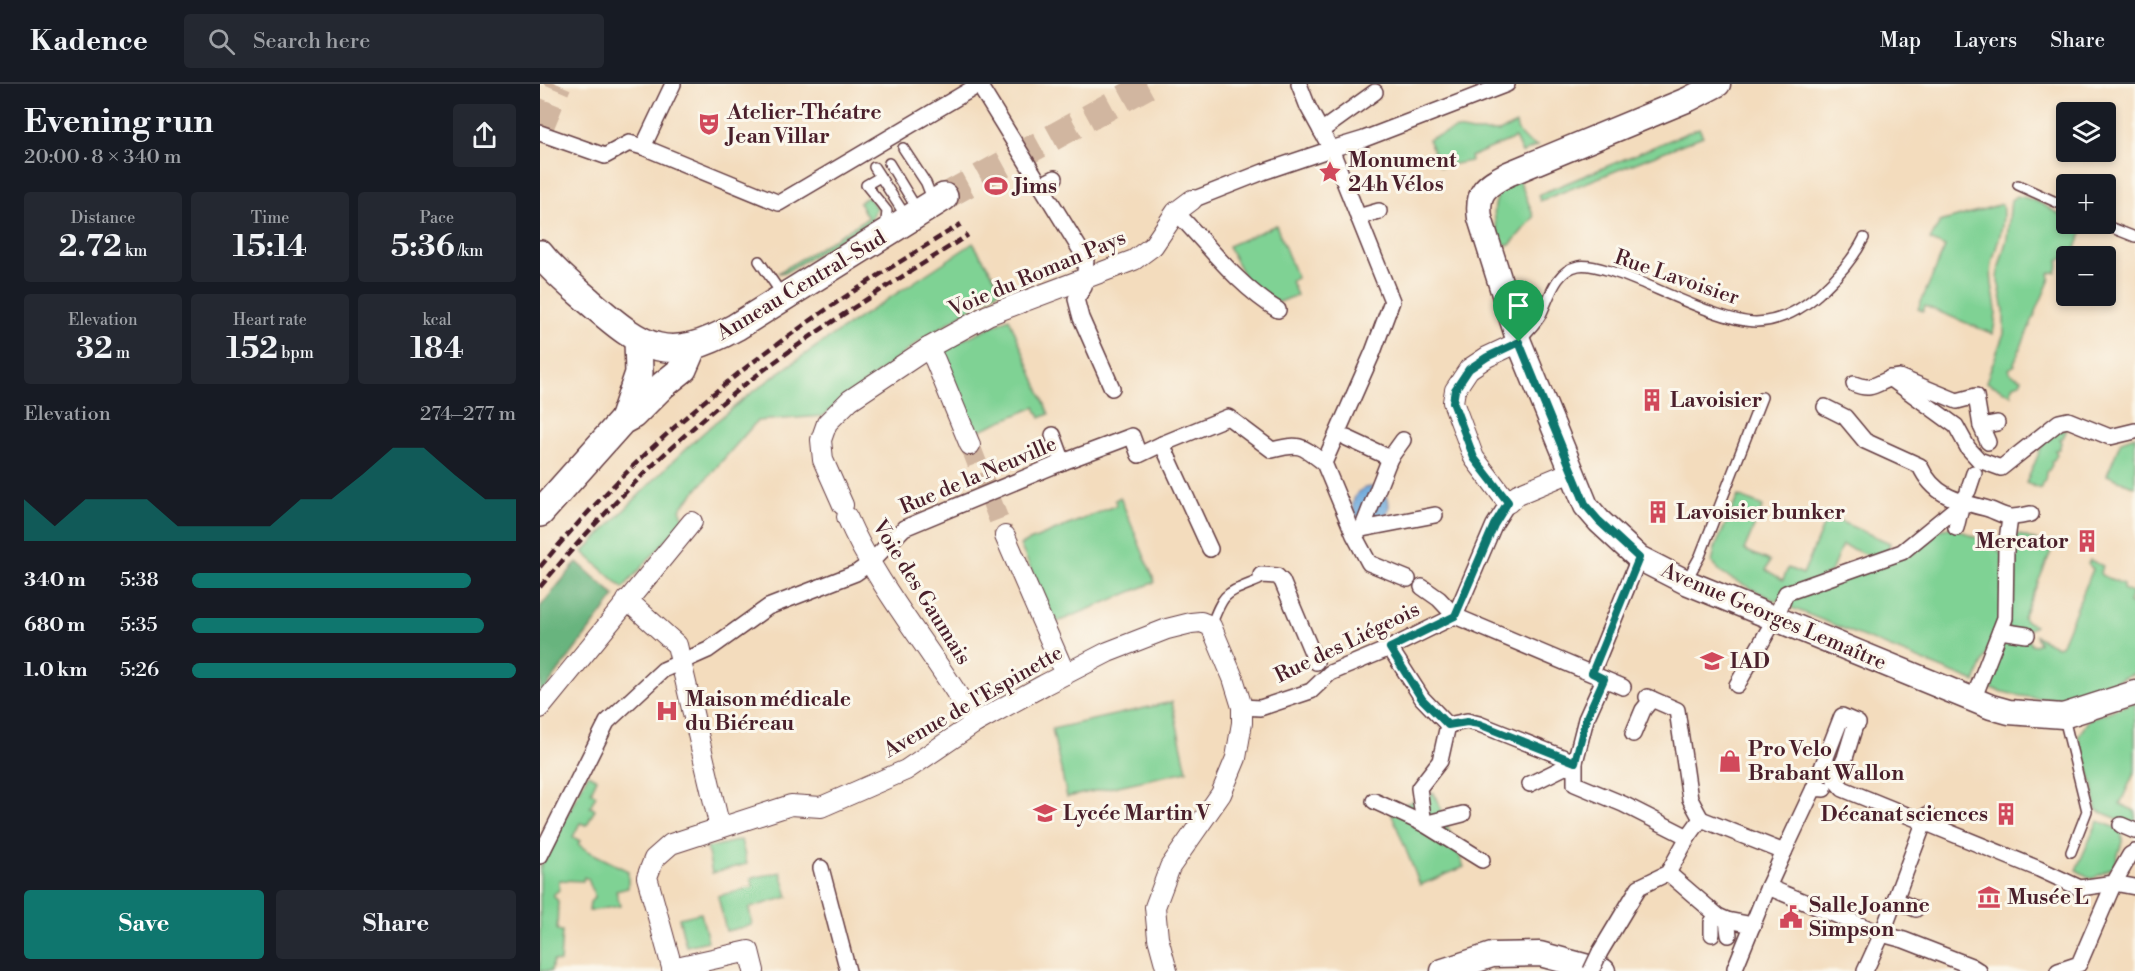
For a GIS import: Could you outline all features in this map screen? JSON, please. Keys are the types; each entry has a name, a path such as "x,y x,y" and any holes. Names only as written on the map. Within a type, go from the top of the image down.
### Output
{"main road":[{"name":"Anneau Central-Sud","path":"540,254 621,330 653,346 676,349 716,339 926,208"},
{"path":"622,421 639,373 638,340"},
{"path":"540,513 622,421 633,415 683,369 693,346"}],"street":[{"path":"644,147 672,84"},
{"path":"1299,84 1331,149 1358,217 1386,303 1373,351 1341,439 1324,463"},
{"name":"Voie du Roman Pays","path":"827,423 850,400 928,348 988,315 1084,282 1134,260 1153,246 1176,212 1192,200 1331,149 1364,140 1508,84"},
{"name":"Avenue Georges Lemaître","path":"1718,84 1689,99 1508,174 1486,187 1479,202 1480,219 1519,342 1586,506 1639,558 1686,582 1973,700 2009,712 2063,716 2135,693"},
{"path":"540,133 606,156 629,143 644,147 761,192 779,203 788,189 980,85 1086,259 1084,282 1076,299 1112,388"},
{"path":"1321,131 1375,92"},
{"path":"1041,185 1055,178"},
{"path":"1358,217 1379,211"},
{"path":"1176,212 1212,254 1256,296 1278,310"},
{"path":"1519,342 1487,357 1469,369 1455,390 1453,402 1474,458 1508,502 1518,494 1571,472"},
{"path":"928,348 970,445"},
{"path":"1737,685 1775,619 1786,593 1902,552 1950,524 1965,497 1980,458 1981,426 1976,396 1957,401 1899,377 1890,378 1872,387 1865,388 1854,384"},
{"path":"1890,378 1956,426 1968,448 1980,458 2001,468 2059,422 2068,420 2110,437 2135,431"},
{"path":"1825,407 1845,417 1865,441 1920,466 1936,490 1965,497 2010,518 2031,514"},
{"path":"1210,549 1162,444 1228,417 1272,450 1294,444 1306,449 1324,463 1334,502 1358,532 1370,563 1408,579"},
{"path":"1251,434 1252,417"},
{"path":"1331,420 1341,439 1390,458"},
{"name":"Voie des Gaumais","path":"827,423 821,440 823,460 870,563 935,658 975,723"},
{"path":"1981,426 1998,423"},
{"name":"Rue de la Neuville","path":"540,856 607,722 663,670 682,664 719,643 768,607 856,573 870,563 904,528 1107,446 1130,432 1139,455 1162,444"},
{"path":"1053,435 1063,462"},
{"path":"1358,532 1390,458 1403,440"},
{"name":"Rue des Liégeois","path":"1242,707 1260,708 1311,691 1330,673 1390,648 1455,616 1494,525 1508,502"},
{"path":"1358,532 1436,514"},
{"path":"1973,700 2005,618 2006,547 2010,518"},
{"path":"540,708 692,522"},
{"path":"1005,536 1065,674"},
{"path":"1639,558 1598,676 1575,762 1575,784 1652,818 1688,837"},
{"path":"1261,573 1277,576 1282,580 1316,662"},
{"path":"1422,587 1439,598 1455,616 1623,687"},
{"path":"627,600 677,645 720,828"},
{"name":"Avenue de l'Espinette","path":"672,970 647,876 654,859 671,844 791,805 820,807 906,770 975,723 1108,652 1167,629 1201,622 1211,626"},
{"path":"1167,971 1158,938 1155,907 1170,867 1221,794 1236,758 1242,723 1242,707 1233,678 1211,626"},
{"path":"2000,631 2027,635"},
{"path":"1390,648 1422,699 1448,725"},
{"path":"1633,734 1650,698 1677,710 1690,799 1701,819 1784,852"},
{"path":"1735,968 1784,852 1819,788 1842,716 1857,722 1847,759 1835,780 1842,789 1926,819 2080,888 2114,883 2135,887"},
{"path":"1448,725 1467,722 1479,724 1575,762"},
{"path":"1424,824 1419,788 1440,761 1448,725"},
{"path":"1530,784 1575,762"},
{"path":"1374,801 1424,824 1482,860"},
{"path":"1424,824 1463,814"},
{"path":"1591,971 1602,962 1603,935 1640,887 1668,873 1701,819"},
{"path":"1865,971 1926,819"},
{"path":"2058,971 2079,964 2114,883 2130,855 2135,852"},
{"path":"821,868 848,971"},
{"path":"1668,873 1725,924"},
{"path":"1768,887 1979,971"},
{"path":"1895,900 1916,909"},
{"path":"1712,934 1712,922 1753,925"},
{"path":"672,970 749,951 754,971"},
{"path":"1443,971 1492,955 1540,954 1602,962"}],"lane":[{"path":"903,148 926,183 926,208"},
{"path":"889,163 926,208"},
{"path":"874,168 880,177 926,208"},
{"path":"880,177 866,185 887,211 884,235"},
{"path":"2018,184 2056,202"},
{"path":"2116,230 2135,237"},
{"name":"Rue Lavoisier","path":"1519,342 1540,316 1556,283 1564,273 1580,265 1618,272 1716,313 1753,322 1795,311 1808,304 1848,265 1864,238"},
{"path":"759,261 784,297"},
{"path":"1686,582 1704,545 1762,398"},
{"path":"1211,626 1221,600 1232,591 1259,580 1261,573"},
{"path":"2063,716 2087,811 2071,852"}],"green space":[{"path":"1516,124 1523,138 1537,146 1522,153 1515,138 1470,157 1471,161 1440,167 1428,139 1457,129 1472,132 1499,132"},
{"path":"1699,128 1703,136 1540,201 1538,195"},
{"path":"1519,179 1534,217 1510,245 1501,244 1494,209 1498,195 1504,188"},
{"path":"2016,196 2023,197 2056,213 2056,234 2082,234 2076,246 2056,246 2056,272 2049,273 2050,279 2015,365 2009,369 2011,374 2022,379 2020,383 2014,385 2012,395 1986,382 2004,333 2004,310 1998,280 2007,238 2011,200"},
{"path":"867,197 876,208 871,221 786,272 778,273 868,218 859,203"},
{"path":"2002,204 2002,228 1991,270 1996,311 1993,334 1925,306 1923,311 1918,309 1945,247 1930,240 1940,222"},
{"path":"1276,225 1297,278 1291,281 1297,295 1280,302 1273,301 1246,280 1228,246"},
{"path":"973,243 1002,289 921,340 823,416 757,421 680,509 684,520 623,588 583,552 673,461 730,410 819,345"},
{"path":"1009,318 1049,414 1040,418 1035,407 975,432 941,350"},
{"path":"2067,429 2063,438 2060,439 2059,449 2055,450 2057,454 2051,461 2052,465 2046,472 2041,489 2026,483 2045,439 2054,432"},
{"path":"2135,436 2135,487 2107,475 2121,441"},
{"path":"1738,496 1763,506 1744,550 1770,561 1766,570 1783,580 1788,568 1803,574 1829,512 1833,514 1832,518 1890,543 1888,550 1870,556 1842,545 1831,572 1776,601 1724,575 1712,563 1715,548"},
{"path":"1120,497 1155,582 1055,623 1020,545 1117,505 1115,500"},
{"path":"1952,527 1994,545 2003,556 2001,617 1975,682 1787,606 1790,601 1849,577 1939,530"},
{"path":"2014,534 2053,547 2023,618 2035,625 2025,631 2008,630"},
{"path":"2090,560 2103,566 2101,575 2123,584 2123,589 2132,593 2129,603 2135,606 2135,673 2088,692 2061,698 2028,697 1984,686 2006,634 2028,637 2031,644 2035,645 2039,643 2036,636 2057,647 2061,646 2093,569 2088,564"},
{"path":"577,562 615,596 540,696 540,607"},
{"path":"1172,702 1187,771 1067,797 1052,729"},
{"path":"2135,702 2135,771 2120,804 2135,811 2135,826 2096,810 2093,785 2078,737 2089,719"},
{"path":"588,774 597,779 591,792 596,795 590,807 595,809 587,825 580,823 573,837 580,841 578,844 588,851 628,871 628,888 616,891 620,906 589,911 590,902 595,897 588,879 584,877 583,881 559,880 559,890 553,895 558,901 557,930 562,931 560,962 553,961 551,971 540,971 540,868"},
{"path":"1434,793 1464,867 1420,885 1390,810"},
{"path":"2098,821 2122,830 2122,842 2114,867 2092,879 2076,870"},
{"path":"741,840 747,864 712,873 707,848"},
{"path":"781,872 788,897 749,908 752,925 726,931 718,896 753,887 751,878"},
{"path":"701,913 708,941 686,946 679,918"}],"water":[{"path":"1371,487 1384,492 1389,505 1384,518 1371,523 1358,518 1353,505 1358,492"}],"tunnel":[{"path":"540,127 558,84"},
{"path":"944,197 1150,84"},
{"path":"970,445 1005,536"}],"railway":[{"path":"540,567 598,501 629,470 727,383 837,302 961,224"},
{"path":"540,587 627,490 723,402 812,335 968,235"}],"place":[{"name":"Atelier-Théatre Jean Villar","path":"709,124"},
{"name":"Monument 24h Vélos","path":"1330,172"},
{"name":"Jims","path":"996,186"},
{"name":"Lavoisier","path":"1652,400"},
{"name":"Lavoisier bunker","path":"1658,512"},
{"name":"Mercator","path":"2087,541"},
{"name":"IAD","path":"1712,661"},
{"name":"Maison médicale du Biéreau","path":"667,711"},
{"name":"Pro Velo Brabant Wallon","path":"1730,761"},
{"name":"Lycée Martin V","path":"1045,813"},
{"name":"Décanat sciences","path":"2006,814"},
{"name":"Musée L","path":"1989,897"},
{"name":"Salle Joanne Simpson","path":"1791,917"}],"route":[{"path":"1519,342 1586,506 1639,558 1592,673 1604,679 1586,719 1575,762 1479,724 1467,722 1448,725 1422,699 1390,648 1455,616 1494,525 1508,502 1474,458 1456,416 1453,402 1455,390 1469,369 1487,357 1519,342"}]}
